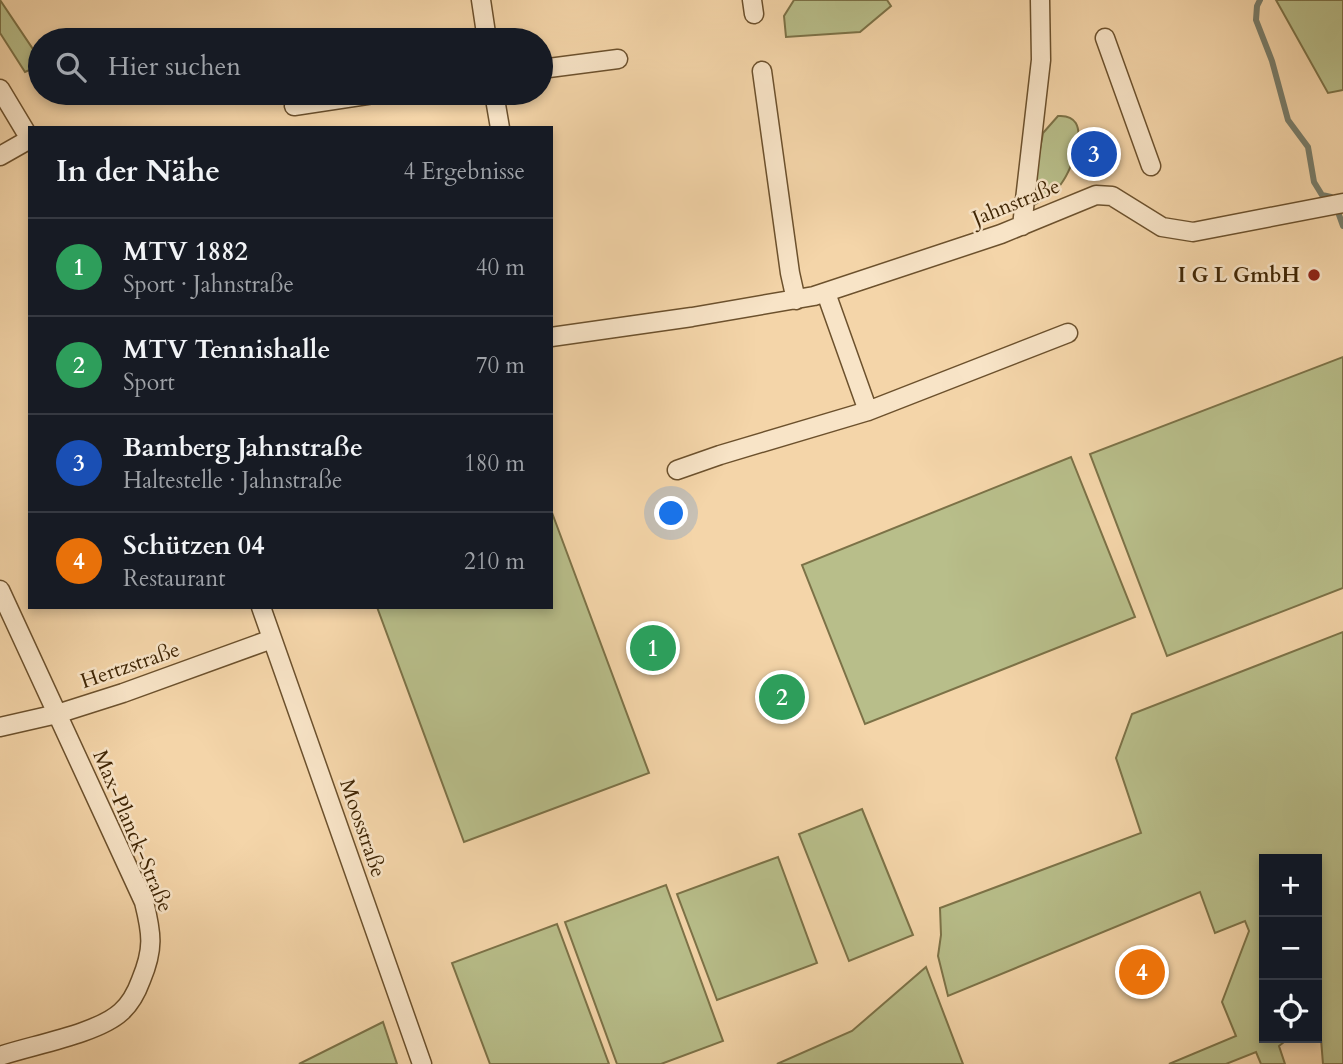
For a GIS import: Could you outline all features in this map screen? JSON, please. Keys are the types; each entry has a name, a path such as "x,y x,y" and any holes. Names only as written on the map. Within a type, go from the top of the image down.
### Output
{"street":[{"path":"481,0 485,28"},
{"path":"1022,226 1041,60 1040,0"},
{"path":"1105,38 1151,166"},
{"path":"553,67 618,58"},
{"path":"762,71 796,300"},
{"path":"0,89 28,136"},
{"path":"294,106 301,105"},
{"path":"496,105 500,126"},
{"path":"0,156 28,140"},
{"name":"Jahnstraße","path":"553,337 796,300 826,293 1022,226 1096,195 1112,196 1162,228 1193,232 1343,203"},
{"path":"826,293 868,411"},
{"path":"677,470 868,411 1068,333"},
{"name":"Max-Planck-Straße","path":"0,590 144,902 152,933 149,963 137,991 121,1012 78,1032 0,1056"},
{"name":"Moosstraße","path":"262,609 422,1064"},
{"name":"Hertzstraße","path":"0,727 57,714 272,639"}],"green space":[{"path":"0,0 28,42 28,71 25,72 0,33"},
{"path":"794,0 887,0 891,6 860,32 786,37 784,16"},
{"path":"1276,0 1343,0 1343,90 1328,93"},
{"path":"1058,116 1069,117 1076,123 1078,143 1075,155 1061,184 1034,205 1033,186 1043,133"},
{"path":"1343,357 1343,588 1167,656 1090,454"},
{"path":"1071,457 1135,617 865,724 802,565"},
{"path":"553,515 649,773 464,842 378,609 553,609"},
{"path":"1343,632 1343,1064 1323,1064 1322,854 1259,854 1259,1043 1283,1043 1279,1046 1285,1064 1261,1064 1256,1052 1226,1064 1169,1064 1236,1036 1222,1002 1249,931 1245,921 1215,933 1200,892 948,996 938,956 941,935 940,908 1141,833 1116,758 1132,714"},
{"path":"862,809 913,935 849,961 799,834"},
{"path":"778,857 817,963 717,1000 677,894"},
{"path":"666,885 723,1041 661,1064 617,1064 565,922"},
{"path":"557,924 609,1064 490,1064 452,963"},
{"path":"926,967 963,1064 777,1064 852,1031"},
{"path":"383,1022 397,1064 299,1064"}],"waterway":[{"path":"1260,0 1256,20 1272,61 1288,120 1308,147 1314,182 1322,195 1333,200"},
{"path":"1338,212 1343,226"}],"place":[{"name":"Bamberg Jahnstraße","path":"1094,154"},
{"name":"I G L GmbH","path":"1314,275"},
{"name":"MTV 1882","path":"653,648"},
{"name":"MTV Tennishalle","path":"782,697"},
{"name":"Schützen 04","path":"1142,972"}]}
